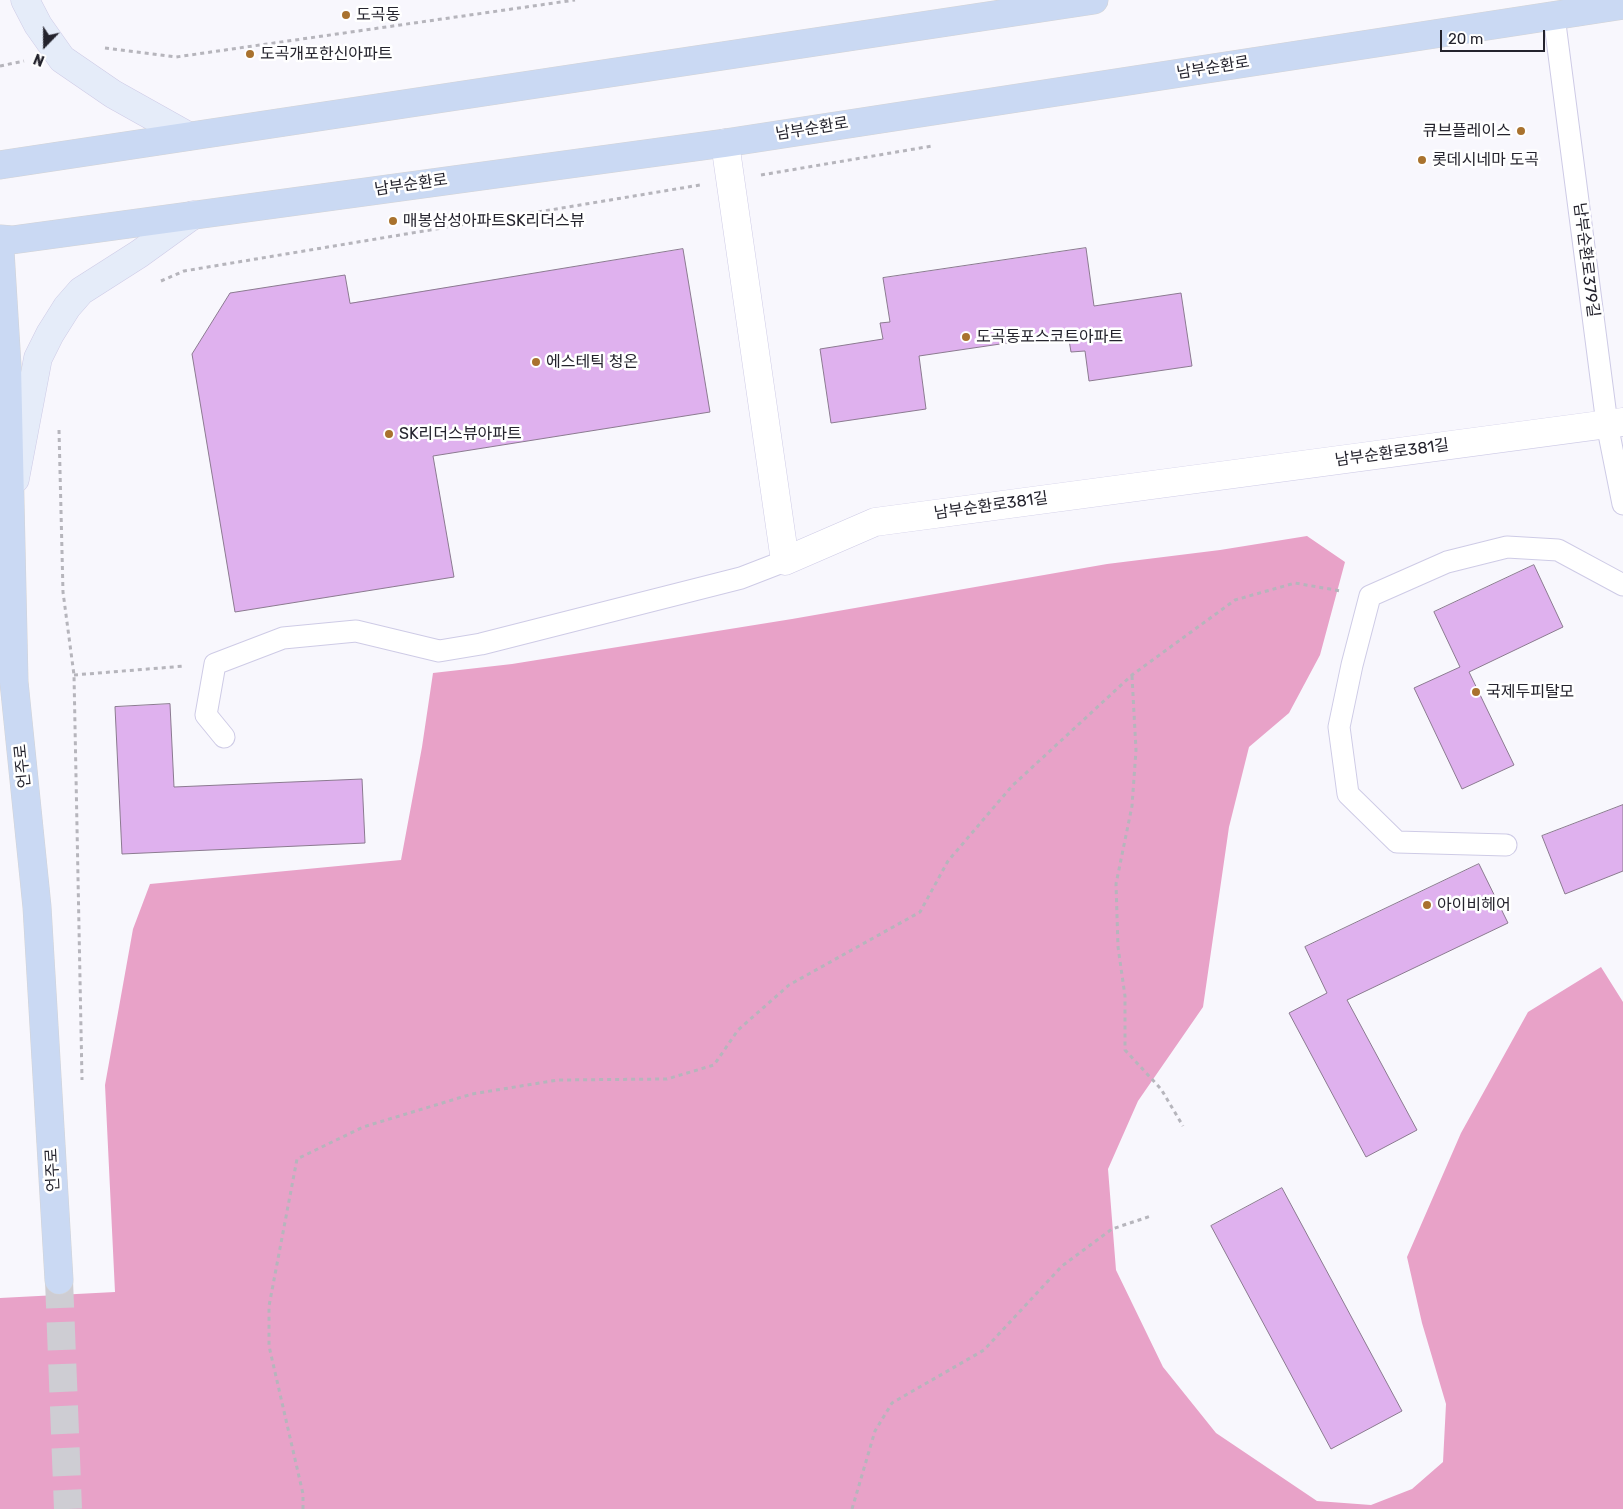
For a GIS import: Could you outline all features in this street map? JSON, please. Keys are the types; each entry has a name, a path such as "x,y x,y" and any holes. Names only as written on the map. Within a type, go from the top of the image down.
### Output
{"main road":[{"path":"25,0 38,25 62,59 113,94 188,136"},
{"path":"0,165 1094,0"},
{"name":"남부순환로","path":"0,239 12,240 725,142 1623,5"},
{"path":"10,502 38,358 67,307 82,291 139,254 193,215"},
{"name":"언주로","path":"0,252 7,366 14,682 37,907 59,1280"}],"street":[{"path":"725,142 785,560"},
{"name":"남부순환로381길","path":"785,560 875,522 1615,423"}],"lane":[{"name":"남부순환로379길","path":"1554,16 1615,423 1623,504"},
{"path":"1506,845 1397,842 1348,794 1339,727 1352,665 1370,596 1446,562 1507,547 1558,550 1623,585"},
{"path":"224,737 206,715 216,664 283,638 356,631 440,651 481,644 741,578 785,560"}],"path":[{"path":"97,44 104,48 176,57 575,0"},
{"path":"0,66 26,61 51,44"},
{"path":"158,282 184,271 937,146"},
{"path":"59,423 63,592 74,675 82,1085"},
{"path":"303,1509 303,1494 269,1346 269,1306 297,1159 363,1126 472,1094 558,1080 667,1079 714,1064 738,1030 789,985 920,912 948,861 1012,786 1132,675 1234,600 1295,582 1370,596"},
{"path":"74,675 216,664"},
{"path":"1132,675 1136,750 1132,806 1116,884 1118,948 1125,996 1124,1050 1161,1088 1183,1126"},
{"path":"852,1509 875,1430 892,1403 984,1350 1062,1266 1112,1229 1151,1216"}],"shaded area":[{"path":"1307,536 1345,562 1320,655 1289,713 1249,747 1229,827 1203,1007 1138,1101 1108,1169 1116,1270 1163,1367 1216,1433 1317,1501 1371,1505 1412,1489 1443,1462 1446,1404 1422,1323 1407,1257 1461,1133 1528,1012 1601,967 1623,1002 1623,1509 0,1509 0,1298 115,1292 105,1085 133,929 150,884 401,860 422,747 433,673 512,664 792,619 1107,564 1220,550"}],"building":[{"name":"도곡동포스코트아파트","path":"1086,248 1094,306 1181,293 1192,366 1089,381 1085,351 1071,352 1068,334 919,356 926,409 831,423 820,349 883,339 880,323 890,322 883,278"},
{"name":"SK리더스뷰아파트","path":"683,249 710,412 433,456 454,577 235,612 192,354 230,293 345,275 350,303"},
{"path":"1534,565 1563,627 1469,672 1514,765 1462,789 1414,688 1460,667 1434,612"},
{"path":"170,704 174,787 362,779 365,843 122,854 115,707"},
{"path":"1623,805 1623,871 1565,894 1542,836"},
{"path":"1479,864 1508,923 1347,1000 1417,1130 1366,1157 1289,1013 1327,993 1305,947"},
{"path":"1282,1188 1402,1411 1331,1449 1211,1226"}],"tunnel":[{"path":"59,1280 68,1509"}],"place":[{"name":"도곡동","path":"346,15"},
{"name":"도곡개포한신아파트","path":"250,54"},
{"name":"큐브플레이스","path":"1521,131"},
{"name":"롯데시네마 도곡","path":"1422,160"},
{"name":"매봉삼성아파트SK리더스뷰","path":"393,221"},
{"name":"도곡동포스코트아파트","path":"966,337"},
{"name":"에스테틱 청온","path":"536,362"},
{"name":"SK리더스뷰아파트","path":"389,434"},
{"name":"국제두피탈모","path":"1476,692"},
{"name":"아이비헤어","path":"1427,905"}]}
